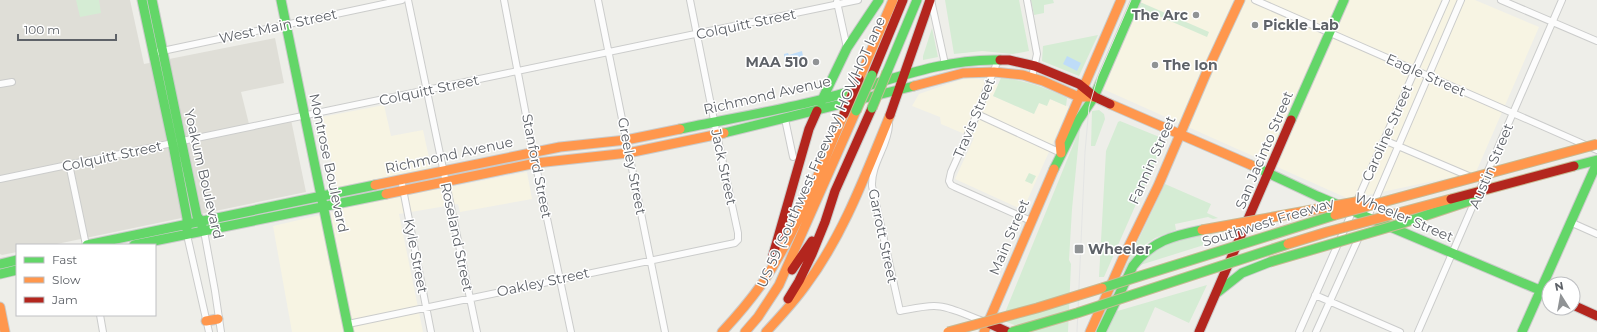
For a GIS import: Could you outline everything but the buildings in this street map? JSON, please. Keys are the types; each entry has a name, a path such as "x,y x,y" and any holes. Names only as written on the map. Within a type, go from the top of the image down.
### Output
{"main road":[{"name":"Yoakum Boulevard","path":"142,0 188,224 187,234"},
{"name":"Yoakum Boulevard","path":"152,0 197,216 202,221 204,231"},
{"name":"Montrose Boulevard","path":"281,0 348,328"},
{"path":"759,289 777,244 809,129 847,48 879,0"},
{"path":"722,332 736,319 759,289 780,256 812,187 893,0"},
{"name":"US 59 (Southwest Freeway) HOV/HOT lane","path":"745,332 769,303 787,271 818,195 872,75 903,0"},
{"path":"763,332 782,313 799,281 825,222 835,191 872,108 917,0"},
{"path":"766,332 802,291 819,265 860,189 890,115 931,0"},
{"name":"Main Street","path":"1061,153 1060,142 1078,97 1121,0"},
{"name":"Main Street","path":"986,328 1061,153 1078,121 1094,97 1136,0"},
{"name":"Fannin Street","path":"1090,332 1123,258 1158,186 1240,0"},
{"name":"San Jacinto Street","path":"1199,332 1218,292 1344,0"},
{"name":"Richmond Avenue","path":"91,244 533,152 560,147 626,140 714,122 822,99 945,64 979,59 1009,60 1035,66 1084,86 1094,97"},
{"name":"Richmond Avenue","path":"139,244 536,163 628,153 717,135 963,73 994,72 1032,77 1078,97 1094,97"},
{"name":"Wheeler Street","path":"1094,97 1269,173 1317,196 1453,252 1541,291"},
{"name":"Southwest Freeway","path":"948,332 997,320 1062,301 1299,225 1597,144"},
{"name":"Southwest Freeway","path":"1012,332 1077,314 1327,232 1597,160"},
{"path":"1551,276 1570,222 1597,163"},
{"path":"1218,292 1234,277 1248,269 1403,223 1574,166"},
{"path":"1101,332 1133,266 1140,256 1157,243 1167,238 1202,230 1450,184"},
{"path":"769,303 825,222"},
{"path":"0,264 16,260"},
{"path":"0,274 16,270"},
{"path":"1522,332 1541,300"},
{"path":"0,307 5,332"},
{"path":"1581,309 1597,316"},
{"path":"206,321 218,319"},
{"path":"986,328 1008,332"}],"street":[{"name":"West Main Street","path":"153,53 402,0"},
{"name":"Roseland Street","path":"408,0 477,332"},
{"name":"Stanford Street","path":"504,0 519,71 533,152 571,332"},
{"name":"Greeley Street","path":"598,0 665,332"},
{"name":"Jack Street","path":"690,0 738,233 738,240"},
{"name":"Colquitt Street","path":"0,179 697,34 838,2 858,0"},
{"path":"931,0 945,64"},
{"path":"1028,0 1037,54 1032,77"},
{"name":"Eagle Street","path":"1255,0 1597,150"},
{"name":"Caroline Street","path":"1299,332 1446,0"},
{"name":"Caroline Street","path":"1316,332 1368,217 1461,0"},
{"path":"1501,0 1597,41"},
{"name":"Austin Street","path":"1418,332 1562,0"},
{"path":"838,2 847,48"},
{"name":"Travis Street","path":"998,60 977,114 948,181 950,185 1031,221"},
{"path":"0,84 12,82"},
{"path":"977,114 1061,153"},
{"name":"Garrott Street","path":"890,115 889,133 874,170 872,186 900,312 919,307 945,307 986,328"},
{"path":"785,119 793,157"},
{"path":"1384,140 1484,182"},
{"path":"69,164 86,244"},
{"name":"Kyle Street","path":"401,179 431,332"},
{"path":"1570,222 1597,234"},
{"name":"Yoakum Boulevard","path":"204,231 221,332"},
{"name":"Yoakum Boulevard","path":"187,234 209,332"},
{"name":"Oakley Street","path":"348,328 425,307 731,244 738,240"},
{"path":"1315,295 1400,332"},
{"path":"100,316 103,332"}],"shaded area":[{"path":"0,0 130,0 144,64 275,38 284,83 241,92 249,124 290,115 306,192 57,244 16,244 16,252 2,255 0,254"},
{"path":"1142,0 1475,0 1539,27 1476,172 1349,199 1103,89"},
{"path":"969,78 979,79 998,85 993,96 1034,114 1039,103 1050,99 1069,107 1023,210 955,179 974,138 941,124 940,117 912,106 919,94"},
{"path":"384,105 391,136 423,130 436,190 527,172 532,199 460,212 458,204 399,214 423,332 292,332 273,226 342,210 322,117"}],"green space":[{"path":"76,0 99,0 101,13 80,17"},
{"path":"945,0 1019,0 1029,51 1013,54 982,51 954,54"},
{"path":"1031,0 1053,0 1054,3 1044,5 1044,13 1034,15"},
{"path":"1140,2 1209,32 1207,37 1138,7"},
{"path":"932,28 938,57 923,60 923,56"},
{"path":"1098,35 1079,76 1042,61 1043,46"},
{"path":"1001,78 1035,85 1051,91 1067,98 1066,106 1050,99 1047,106 1039,103 1034,114 993,96"},
{"path":"1099,110 1104,114 1105,119 1095,146 1091,146 1092,111"},
{"path":"1120,121 1162,138 1162,145 1104,277 1099,277 1106,151 1118,122"},
{"path":"1080,128 1072,209 1069,260 1071,264 1068,332 1031,332 1002,320"},
{"path":"1029,173 1036,176 1032,184 1025,181"},
{"path":"1165,184 1211,204 1207,213 1218,218 1213,219 1208,217 1175,224 1176,230 1155,238 1146,244 1134,256 1126,270 1124,270"},
{"path":"1200,234 1204,245 1137,266 1158,245"},
{"path":"1207,285 1189,323 1155,307 1144,332 1105,332 1114,312"}],"water":[{"path":"802,51 803,56 790,59 791,63 785,64 784,54 788,53 789,55"},
{"path":"1067,56 1081,63 1077,71 1063,64"}],"tram line":[{"path":"1077,332 1085,152 1089,107 1098,76 1131,0"}],"traffic: fast":[{"path":"142,0 174,150 187,218 187,230"},
{"path":"152,0 197,216 201,221 202,226"},
{"path":"281,0 349,332"},
{"path":"821,102 847,48 879,0"},
{"path":"887,72 917,0"},
{"path":"1054,169 1078,121 1094,97 1136,0"},
{"path":"1291,120 1344,0"},
{"path":"680,129 823,99 910,73 955,63 977,60 1000,60"},
{"path":"872,108 887,72"},
{"path":"856,111 872,75"},
{"path":"724,133 914,86"},
{"path":"1574,166 1597,160"},
{"path":"1522,332 1597,163"},
{"path":"1251,165 1317,196 1541,291"},
{"path":"92,244 375,185"},
{"path":"139,244 386,194"},
{"path":"1270,262 1403,223 1472,200"},
{"path":"1102,288 1335,215"},
{"path":"1101,332 1133,266 1140,258 1155,245 1163,241 1172,237 1202,230"},
{"path":"1012,332 1077,313 1288,244"},
{"path":"0,264 16,260"},
{"path":"1218,292 1242,273 1270,262"},
{"path":"0,274 16,270"}],"traffic: slow":[{"path":"859,79 893,0"},
{"path":"1061,153 1060,142 1121,0"},
{"path":"1090,332 1123,258 1158,186 1208,69 1240,0"},
{"path":"914,86 963,73 994,72 1023,75 1043,81 1079,97 1094,97"},
{"path":"1110,104 1251,165"},
{"path":"745,332 758,317 779,285 856,111"},
{"path":"722,332 761,285 786,244 807,201 844,114"},
{"path":"766,332 801,291 820,265 832,245 863,181 890,115"},
{"path":"375,185 560,147 626,140 680,129"},
{"path":"386,194 536,163 628,153 724,133"},
{"path":"1335,215 1597,144"},
{"path":"984,332 1054,169"},
{"path":"1288,244 1451,199"},
{"path":"1202,230 1361,201"},
{"path":"948,332 1037,308 1102,288"},
{"path":"0,307 5,332"},
{"path":"206,321 218,319"}],"traffic: jam":[{"path":"872,75 903,0"},
{"path":"890,115 930,0"},
{"path":"1000,60 1009,60 1035,66 1079,84 1095,97 1110,104"},
{"path":"844,114 859,79"},
{"path":"788,299 799,281 812,254 825,222 835,191 872,108"},
{"path":"773,255 809,129 817,111"},
{"path":"1199,332 1291,120"},
{"path":"1451,199 1574,166"},
{"path":"792,270 812,241"},
{"path":"1581,309 1597,316"},
{"path":"988,323 1008,332"}],"place":[{"name":"The Arc","path":"1196,15"},
{"name":"Pickle Lab","path":"1255,25"},
{"name":"MAA 510","path":"816,62"},
{"name":"The Ion","path":"1155,65"},
{"name":"Wheeler","path":"1079,249"}]}
